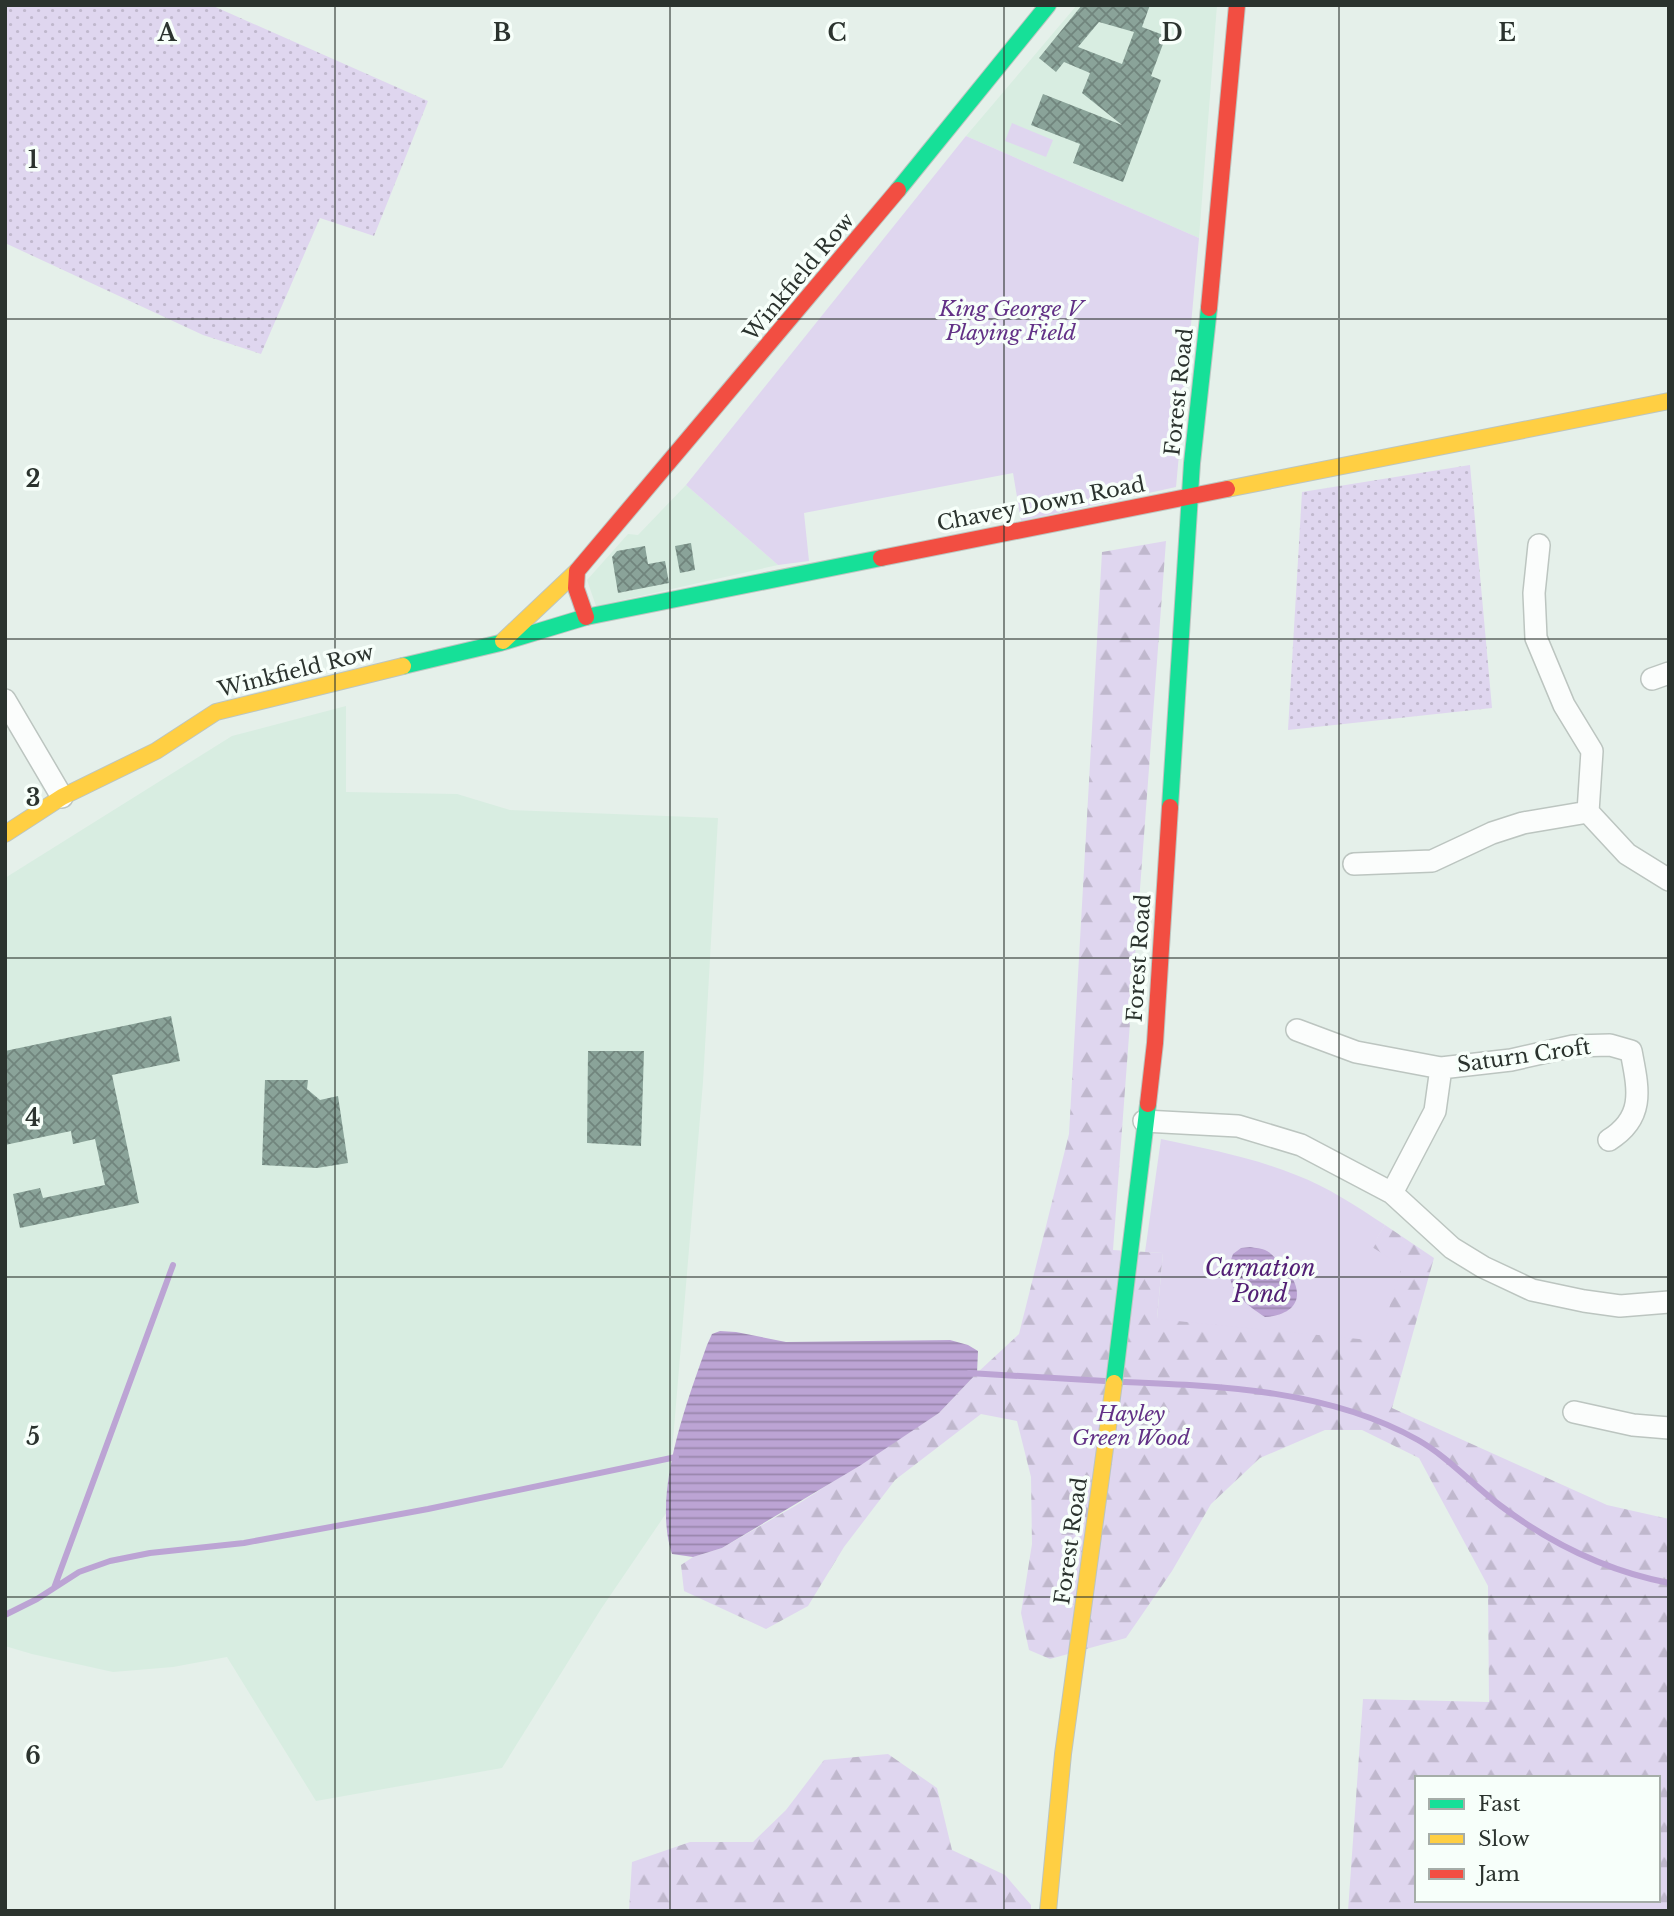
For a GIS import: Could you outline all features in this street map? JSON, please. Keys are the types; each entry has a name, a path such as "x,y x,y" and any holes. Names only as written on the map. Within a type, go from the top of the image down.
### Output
{"main road":[{"name":"Winkfield Row","path":"500,643 577,571 846,254 1048,5"},
{"name":"Forest Road","path":"1048,1911 1063,1754 1117,1360 1155,1043 1190,495 1237,5"},
{"name":"Chavey Down Road","path":"586,617 1669,401"},
{"path":"577,571 576,588 586,617"},
{"name":"Winkfield Row","path":"5,834 62,797 156,751 216,712 500,643 586,617"}],"street":[{"path":"1539,545 1534,593 1536,638 1564,705 1592,751 1588,812 1627,854 1669,880"},
{"path":"5,700 62,797"},
{"path":"1354,864 1432,861 1492,832 1523,823 1588,812"},
{"name":"Saturn Croft","path":"1297,1030 1356,1052 1441,1068 1511,1060 1573,1046 1610,1045 1631,1051 1638,1091 1636,1105 1631,1121 1623,1132 1609,1140"},
{"name":"Saturn Croft","path":"1392,1193 1436,1111 1441,1068"},
{"path":"1144,1121 1238,1126 1301,1145 1392,1193 1452,1248 1483,1267 1532,1290 1620,1306 1669,1303"},
{"path":"1574,1412 1633,1425 1669,1428"}],"shaded area":[{"path":"1077,5 1217,5 1199,238 966,136"},
{"path":"686,485 778,565 596,606 587,580 628,534 638,535"},
{"path":"346,706 346,792 457,794 510,810 718,818 703,1082 667,1512 601,1609 502,1768 316,1801 227,1657 173,1667 113,1672 5,1646 5,878 232,736"}],"green space":[{"path":"5,5 211,5 428,101 374,236 320,218 261,354 203,335 5,243"},
{"path":"1012,123 1053,140 1046,157 1005,141"},
{"name":"King George V Playing Field","path":"966,136 1199,238 1176,487 1021,521 1013,473 804,513 809,561 778,565 686,485"},
{"path":"1470,465 1492,708 1288,730 1302,492"},
{"name":"Hayley Green Wood","path":"1166,541 1113,1250 1163,1253 1157,1318 1372,1246 1385,1225 1434,1258 1392,1408 1607,1505 1669,1519 1669,1911 1348,1911 1363,1699 1489,1702 1488,1586 1419,1458 1362,1430 1325,1430 1260,1458 1211,1504 1172,1571 1126,1638 1050,1659 1029,1650 1021,1613 1032,1544 1031,1477 1017,1421 981,1414 895,1480 844,1547 808,1606 766,1629 684,1591 681,1565 693,1557 722,1548 795,1506 939,1413 1019,1334 1069,1134 1102,552"},
{"path":"1161,1139 1246,1158 1296,1175 1331,1191 1385,1225 1372,1247 1402,1266 1379,1341 1157,1319 1163,1253 1145,1252"},
{"path":"888,1754 937,1788 952,1850 1005,1875 1031,1905 1031,1911 629,1911 632,1862 690,1842 753,1842 786,1810 824,1760"}],"water":[{"name":"Carnation Pond","path":"1250,1247 1270,1253 1288,1271 1297,1289 1297,1297 1288,1311 1265,1317 1248,1305 1236,1291 1230,1274 1233,1254 1241,1248"},
{"path":"720,1331 786,1342 950,1340 978,1351 977,1373 939,1413 861,1465 722,1548 693,1557 672,1554 667,1530 666,1504 674,1449 707,1345 712,1334"}],"building":[{"path":"1082,5 1150,5 1142,27 1166,36 1151,76 1161,80 1123,182 1073,163 1080,144 1031,125 1043,94 1122,125 1082,93 1090,73 1064,62 1056,72 1039,58","holes":["1099,22 1134,32 1122,64 1078,47"]},
{"path":"691,543 695,570 680,573 675,546"},
{"path":"645,546 648,564 665,561 669,583 618,593 612,557 617,551"},
{"path":"171,1016 180,1061 112,1075 139,1203 20,1228 13,1194 40,1188 43,1198 105,1185 95,1139 73,1144 71,1131 5,1145 5,1051"},
{"path":"588,1051 644,1051 641,1146 587,1143"},
{"path":"265,1080 308,1080 307,1089 320,1100 338,1096 348,1163 317,1168 262,1165"}],"waterway":[{"path":"54,1588 173,1265"},
{"path":"969,1373 1105,1381"},
{"path":"1123,1382 1274,1394 1348,1410 1384,1423 1429,1447 1501,1506 1539,1532 1602,1563 1669,1583"},
{"path":"5,1615 37,1599 79,1572 110,1561 150,1553 244,1543 428,1509 676,1457"}],"traffic: fast":[{"path":"898,190 1048,5"},
{"path":"1170,807 1192,463 1209,308"},
{"path":"403,666 500,643 586,617 881,558"},
{"path":"1114,1383 1148,1104"}],"traffic: slow":[{"path":"1227,489 1669,401"},
{"path":"503,641 577,571"},
{"path":"5,834 62,797 156,751 216,712 403,666"},
{"path":"1048,1911 1063,1754 1114,1383"}],"traffic: jam":[{"path":"1209,308 1237,5"},
{"path":"586,617 576,588 577,571 898,190"},
{"path":"881,558 1227,489"},
{"path":"1148,1104 1155,1043 1170,807"}]}
